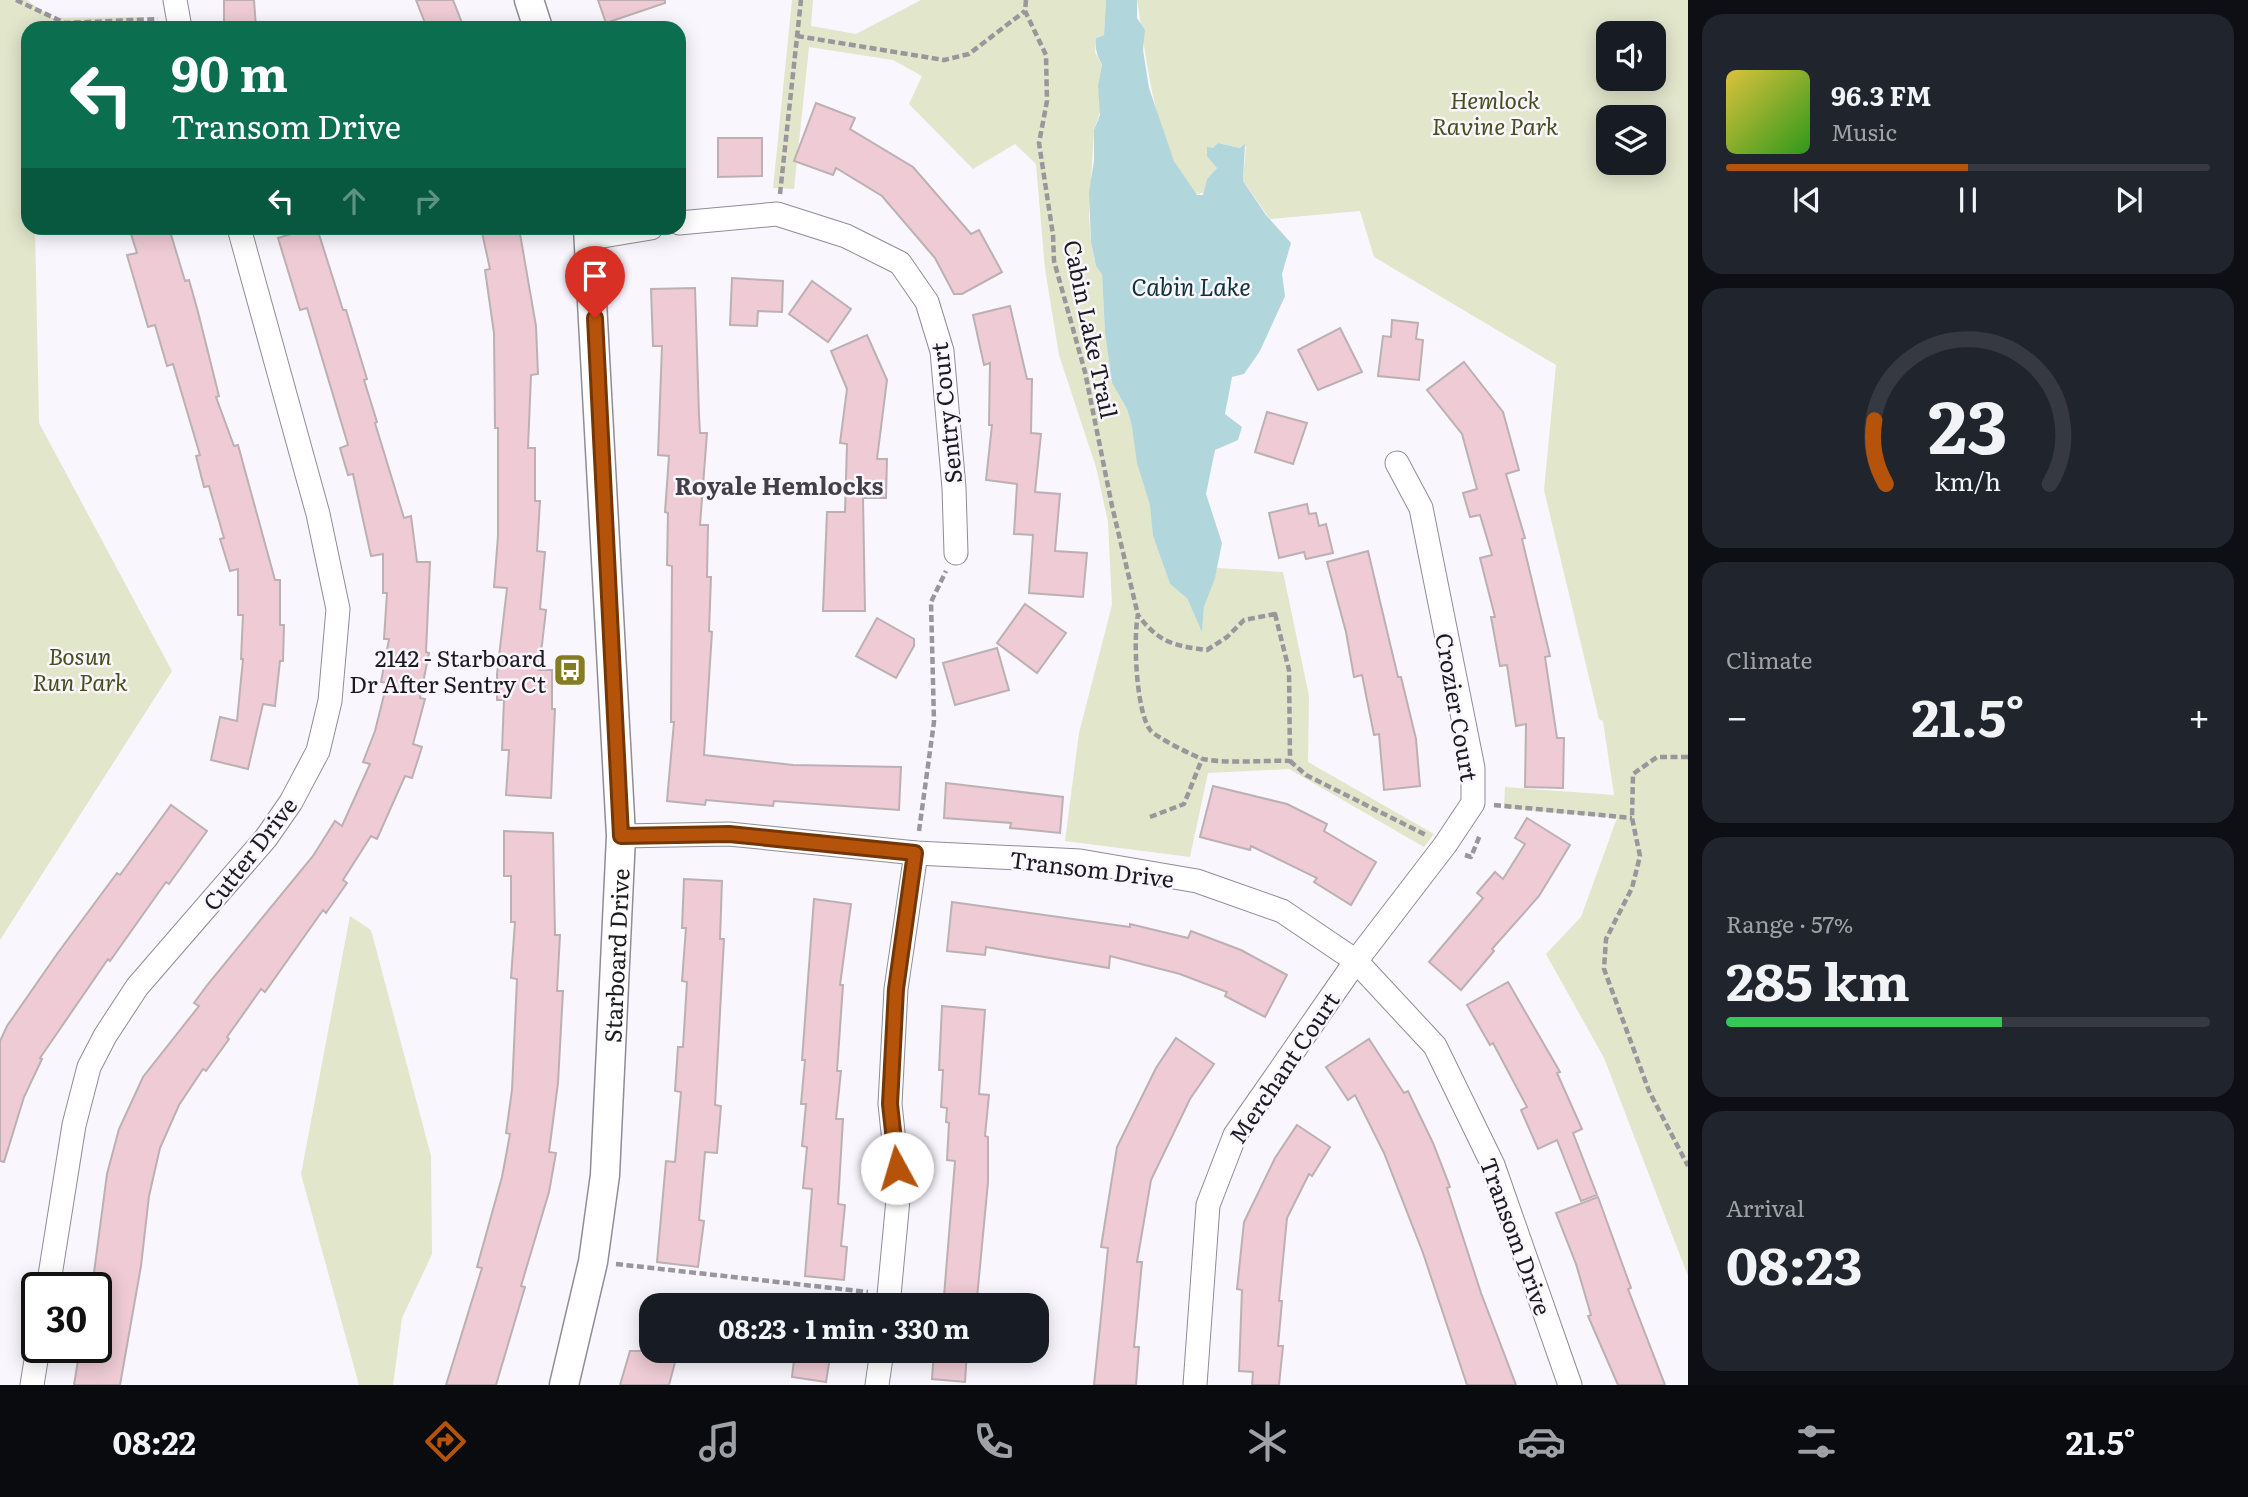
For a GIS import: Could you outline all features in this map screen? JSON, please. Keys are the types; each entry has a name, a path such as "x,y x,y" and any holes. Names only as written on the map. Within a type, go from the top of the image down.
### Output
{"street":[{"path":"529,0 535,21"},
{"name":"Sentry Court","path":"686,222 777,214 846,236 900,264 927,302 942,351 954,488 956,553"},
{"name":"Cutter Drive","path":"51,1272 74,1125 89,1067 105,1036 137,987 266,838 291,802 318,751 330,701 338,608 318,514 241,235"},
{"name":"Starboard Drive","path":"564,1385 593,1262 605,1175 621,836 589,235"},
{"name":"Crozier Court","path":"1356,961 1445,845 1473,803 1473,768 1421,508 1397,463"},
{"name":"Transom Drive","path":"621,836 729,834 915,853 1080,861 1197,881 1282,911 1356,961 1435,1046 1493,1165 1570,1385"},
{"path":"890,1293 899,1189 890,1104 896,989 915,853"},
{"name":"Merchant Court","path":"1195,1385 1203,1238 1208,1205 1220,1168 1235,1135 1256,1102 1356,961"},
{"path":"32,1385 36,1363"},
{"path":"877,1385 880,1363"}],"path":[{"path":"16,0 61,21"},
{"path":"777,214 800,0"},
{"path":"797,36 944,60 969,54 1025,10 1026,0"},
{"name":"Cabin Lake Trail","path":"1025,10 1046,55 1047,101 1039,144 1053,235 1054,261 1085,372 1112,506 1138,615 1153,636 1183,647 1207,650 1227,637 1244,620 1275,614 1289,670 1290,761 1202,759 1152,732 1145,719 1138,679 1135,630 1138,615"},
{"path":"140,21 177,15"},
{"path":"915,853 934,722 931,602 956,553"},
{"path":"1688,757 1657,757 1633,774 1632,818 1640,856 1632,888 1606,939 1604,969 1649,1091 1688,1166"},
{"path":"1150,817 1184,804 1202,759"},
{"path":"593,1262 834,1293"}],"green space":[{"name":"Bosun Run Park","path":"0,0 27,0 52,18 140,17 141,21 21,21 21,235 35,235 39,423 172,671 0,940"},
{"path":"792,0 813,0 811,26 856,34 921,0 1106,0 1104,35 1096,38 1095,52 1102,65 1098,85 1101,109 1094,130 1089,215 1091,242 1096,266 1102,273 1105,333 1112,383 1127,409 1151,505 1153,536 1170,584 1187,597 1202,630 1204,607 1217,568 1283,572 1309,696 1308,762 1434,834 1424,847 1289,769 1208,773 1190,857 1065,841 1079,733 1112,605 1108,522 1096,467 1059,355 1045,269 1036,164 1015,144 973,169 909,104 922,76 893,60 809,47 794,189 773,188"},
{"name":"Hemlock Ravine Park","path":"1137,0 1688,0 1688,1276 1604,1058 1546,954 1581,917 1617,818 1504,808 1505,787 1614,795 1603,721 1599,719 1544,490 1556,365 1374,257 1360,211 1270,219 1243,181 1246,146 1241,148 1218,143 1213,148 1217,168 1207,179 1204,193 1196,194 1170,152 1154,102"},
{"path":"350,916 371,930 431,1156 432,1254 402,1318 393,1385 359,1385 301,1174"}],"water":[{"name":"Cabin Lake","path":"1106,0 1137,0 1137,18 1145,30 1143,50 1149,88 1174,161 1197,195 1203,195 1207,179 1217,168 1207,156 1207,147 1213,148 1218,143 1240,148 1245,144 1243,181 1266,215 1291,243 1282,274 1285,296 1260,351 1244,374 1232,377 1225,414 1242,427 1238,440 1215,450 1206,494 1222,543 1215,578 1204,607 1202,632 1187,598 1170,584 1153,536 1150,505 1137,463 1127,409 1112,383 1105,333 1102,274 1096,266 1091,242 1089,192 1094,161 1094,130 1100,115 1098,85 1102,65 1096,38 1104,35"}],"building":[{"path":"224,0 254,0 256,21 224,21"},
{"path":"416,0 453,0 461,21 424,21"},
{"path":"598,0 665,0 665,3 605,21"},
{"path":"816,103 855,118 850,129 913,167 971,234 979,230 1002,272 962,294 954,294 935,258 882,196 836,168 833,175 794,161"},
{"path":"718,138 762,138 762,176 718,177"},
{"path":"131,235 171,235 198,312 219,396 216,397 234,446 238,445 275,580 280,580 280,625 284,625 283,661 280,661 275,706 263,704 248,769 211,760 220,717 237,721 243,659 243,615 238,615 238,569 230,571 220,539 224,538 209,486 204,487 196,456 200,455 173,364 167,366 155,325 148,327 127,255 137,253"},
{"path":"288,235 319,235 367,379 364,380 377,422 375,423 404,518 411,516 417,562 430,562 426,652 429,653 420,698 425,699 413,744 422,747 412,778 405,776 377,839 371,836 343,880 347,883 326,913 323,910 265,992 261,989 227,1037 229,1039 206,1071 203,1069 179,1105 160,1148 149,1196 141,1266 120,1385 74,1385 78,1363 112,1363 112,1272 94,1272 107,1174 119,1129 143,1077 199,1006 194,1003 208,984 313,856 335,821 342,826 370,764 363,762 375,731 387,683 381,682 389,639 384,639 387,593 383,593 383,554 371,556 353,474 348,475 340,448 348,445 307,308 300,310 278,238"},
{"path":"483,235 520,235 536,326 538,374 531,375 528,448 535,448 535,501 540,501 537,551 545,552 540,609 546,610 539,670 552,670 552,709 555,709 551,798 506,795 509,750 502,750 504,700 497,700 497,674 507,588 494,587 498,536 498,428 495,428 494,333 485,270 490,269"},
{"path":"732,278 783,281 782,312 758,311 757,326 730,325"},
{"path":"812,281 851,309 828,342 789,314"},
{"path":"695,288 700,433 707,433 700,525 708,525 707,577 711,577 709,631 712,632 704,755 793,765 901,767 899,810 774,801 773,806 706,800 705,805 667,801 674,722 671,722 672,566 667,565 668,513 665,512 669,456 658,455 662,346 653,346 651,289"},
{"path":"1010,306 1027,379 1032,379 1031,433 1041,434 1035,492 1060,494 1055,551 1087,553 1083,597 1029,593 1033,535 1014,534 1017,484 986,480 992,425 989,425 990,363 984,365 973,315"},
{"path":"1392,320 1418,323 1416,339 1423,340 1419,380 1378,376 1383,336 1391,337"},
{"path":"1340,328 1362,372 1318,390 1298,350"},
{"path":"867,335 887,380 877,459 887,459 886,498 863,498 865,611 823,611 827,512 845,512 847,444 840,443 847,389 831,351"},
{"path":"1464,362 1503,412 1519,470 1506,474 1525,538 1522,539 1550,656 1545,657 1557,738 1564,738 1563,788 1525,787 1526,724 1516,726 1507,665 1500,666 1491,617 1495,617 1480,558 1492,555 1480,515 1470,517 1463,493 1477,489 1462,434 1427,390"},
{"path":"1267,412 1307,423 1293,464 1255,452"},
{"path":"1307,504 1309,514 1316,513 1319,526 1326,524 1333,553 1306,559 1304,552 1279,558 1269,513"},
{"path":"1368,551 1398,677 1401,677 1416,739 1420,786 1384,790 1379,734 1374,735 1362,675 1354,677 1346,632 1327,562"},
{"path":"1025,604 1066,633 1037,673 997,643"},
{"path":"877,618 914,639 914,646 896,678 856,656"},
{"path":"997,648 1009,690 955,705 943,663"},
{"path":"946,783 1063,797 1060,833 1010,828 1011,823 944,818"},
{"path":"1213,786 1287,804 1327,824 1324,831 1376,862 1351,905 1314,882 1317,878 1251,846 1250,850 1200,837"},
{"path":"171,805 207,831 169,884 166,882 110,961 108,959 40,1058 42,1059 24,1097 4,1162 0,1161 0,1041 7,1026 117,873 120,875"},
{"path":"1527,818 1570,845 1539,896 1492,949 1494,951 1461,990 1429,962 1483,898 1477,893 1495,872 1503,879 1525,844 1515,838"},
{"path":"504,831 553,833 555,935 560,935 557,991 563,991 558,1083 549,1152 556,1153 549,1192 521,1286 525,1287 496,1385 446,1385 482,1268 477,1267 502,1177 510,1134 506,1133 512,1090 517,979 511,978 515,922 511,922 511,876 504,876"},
{"path":"684,879 722,881 720,939 724,939 715,1105 721,1106 717,1153 705,1152 699,1220 704,1221 698,1267 657,1262 666,1161 675,1162 681,1092 675,1091 678,1047 683,1047 687,982 682,981 686,928 682,928"},
{"path":"814,899 851,904 840,985 843,985 837,1071 841,1071 836,1119 843,1119 838,1204 845,1205 841,1246 847,1247 844,1280 805,1276 812,1189 803,1188 807,1147 802,1146 806,1104 801,1104 805,1060 802,1060"},
{"path":"952,902 1130,927 1130,924 1188,938 1191,931 1241,950 1287,975 1265,1017 1225,996 1227,992 1180,974 1110,956 1109,968 986,947 985,955 947,951"},
{"path":"1508,982 1560,1072 1557,1073 1582,1129 1573,1133 1597,1195 1581,1201 1557,1140 1538,1149 1521,1110 1527,1107 1493,1043 1490,1045 1467,1005"},
{"path":"942,1006 985,1010 979,1094 989,1095 985,1136 988,1137 988,1182 977,1293 944,1293 955,1161 947,1160 949,1123 946,1122 947,1108 941,1107 943,1070 939,1070"},
{"path":"1176,1038 1214,1064 1190,1099 1151,1180 1137,1262 1142,1262 1134,1347 1139,1347 1136,1385 1094,1385 1108,1248 1101,1247 1117,1147 1156,1068"},
{"path":"1369,1039 1404,1093 1408,1091 1433,1143 1450,1187 1447,1188 1481,1293 1516,1385 1467,1385 1423,1253 1384,1153 1355,1095 1348,1100 1326,1067"},
{"path":"1297,1125 1330,1147 1312,1176 1309,1174 1287,1218 1279,1301 1282,1301 1278,1346 1283,1346 1279,1385 1252,1385 1253,1372 1239,1371 1242,1290 1237,1289 1244,1222 1275,1158"},
{"path":"1598,1197 1631,1288 1628,1289 1665,1385 1618,1385 1588,1316 1591,1315 1576,1264 1556,1213"},
{"path":"630,1351 639,1351 639,1363 675,1363 669,1385 620,1385"},
{"path":"794,1363 829,1363 826,1382 792,1377"},
{"path":"933,1363 966,1363 965,1382 932,1379"}],"place":[{"name":"2142 - Starboard Dr After Sentry Ct","path":"570,670"}],"district":[{"name":"Royale Hemlocks","path":"779,484"}],"route":[{"path":"595,318 621,836 729,834 915,853 896,989 890,1104 897,1168"}]}
